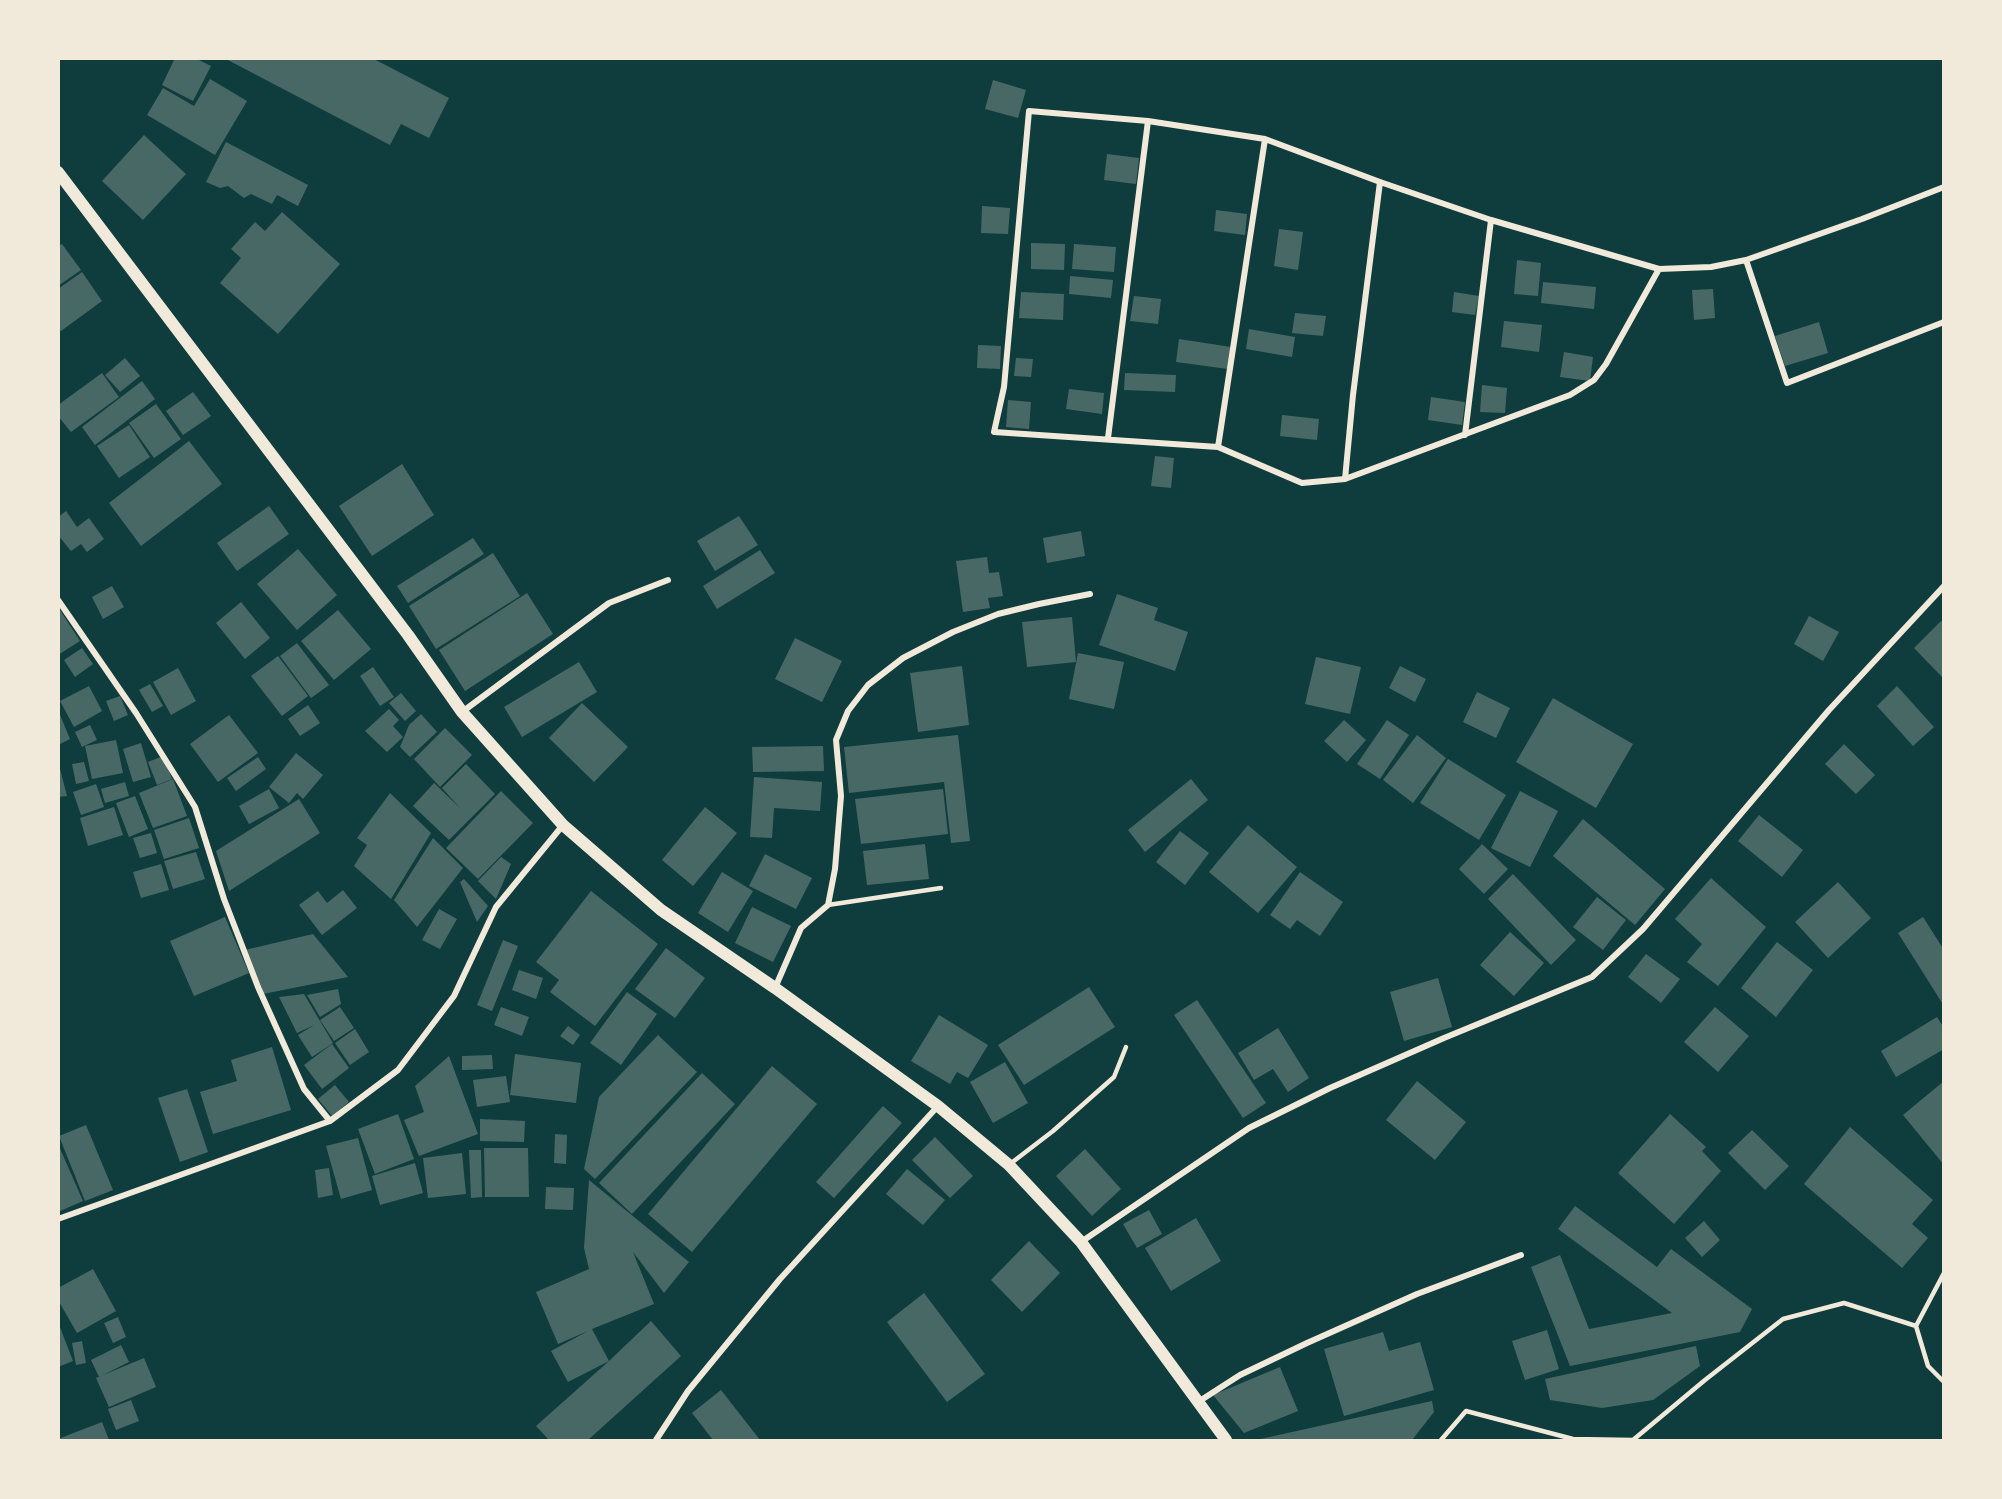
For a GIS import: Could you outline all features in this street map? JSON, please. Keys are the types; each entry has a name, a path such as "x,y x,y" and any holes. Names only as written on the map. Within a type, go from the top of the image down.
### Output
{"main road":[{"path":"58,172 395,617 462,712 563,825 661,910 775,988 938,1106 1009,1165 1081,1242 1226,1440"}],"street":[{"path":"1659,268 1606,364 1594,380 1570,395 1345,479 1302,483 1218,447 994,432 1004,387 1029,111 1148,122 1265,139 1491,220 1659,268 1711,267 1746,260 1944,187"},
{"path":"1108,438 1148,122"},
{"path":"1218,447 1265,139"},
{"path":"1345,479 1353,395 1380,182"},
{"path":"1465,435 1491,220"},
{"path":"1746,260 1787,383 1944,322"},
{"path":"462,712 609,603 668,580"},
{"path":"1081,1242 1248,1128 1413,1052 1593,977 1643,929 1829,710 1944,586"},
{"path":"775,988 801,928 828,905 835,869 841,796 836,740 848,711 868,685 903,658 953,632 998,614 1039,603 1090,594"},
{"path":"58,600 136,713 195,807 224,899 258,987 304,1089 330,1121"},
{"path":"58,1218 330,1121 398,1070 454,996 496,907 563,825"},
{"path":"656,1440 688,1392 780,1279 938,1106"},
{"path":"1197,1403 1240,1375 1307,1343 1417,1294 1521,1255"}],"lane":[{"path":"828,905 941,888"},
{"path":"1009,1165 1053,1131 1114,1077 1126,1047"},
{"path":"1944,1273 1916,1326 1928,1366 1944,1382"},
{"path":"1441,1440 1466,1411 1573,1439 1633,1440 1783,1319 1844,1302 1916,1326"}],"building":[{"path":"175,58 195,58 211,66 193,101 162,85"},
{"path":"224,58 372,58 449,98 429,138 401,124 390,145"},
{"path":"210,79 247,101 215,155 147,115 163,88 194,106"},
{"path":"993,80 1026,90 1018,118 985,109"},
{"path":"144,135 186,174 143,220 102,181"},
{"path":"226,142 308,185 298,206 277,195 272,204 251,194 244,198 228,186 220,188 206,182"},
{"path":"1107,154 1139,158 1136,184 1104,180"},
{"path":"982,206 1010,208 1008,234 981,233"},
{"path":"1216,210 1247,214 1245,235 1214,231"},
{"path":"282,212 340,264 278,334 220,283 241,258 231,249 255,222 265,231"},
{"path":"1279,229 1303,232 1298,270 1274,266"},
{"path":"1031,243 1065,244 1064,270 1031,269"},
{"path":"62,244 81,270 58,286 58,246"},
{"path":"1074,244 1116,247 1114,272 1072,269"},
{"path":"1517,260 1541,263 1538,296 1514,294"},
{"path":"82,272 102,301 61,331 58,328 58,289"},
{"path":"1070,276 1113,280 1111,298 1069,294"},
{"path":"1543,282 1596,287 1594,309 1541,303"},
{"path":"1713,289 1715,318 1694,320 1692,290"},
{"path":"1021,292 1064,294 1063,320 1019,318"},
{"path":"1454,292 1479,296 1475,315 1452,312"},
{"path":"1134,296 1161,299 1158,324 1130,321"},
{"path":"1295,313 1326,316 1323,336 1292,333"},
{"path":"1504,321 1542,325 1539,352 1501,347"},
{"path":"1819,322 1828,353 1785,366 1775,336"},
{"path":"1249,329 1295,337 1292,357 1246,349"},
{"path":"1179,339 1231,347 1228,369 1176,362"},
{"path":"978,345 1001,346 1000,369 977,368"},
{"path":"1564,352 1593,357 1590,381 1560,377"},
{"path":"125,358 140,376 120,392 105,375"},
{"path":"1016,358 1033,359 1031,377 1014,376"},
{"path":"102,373 119,397 71,432 58,416 58,405"},
{"path":"1125,373 1176,375 1175,392 1124,390"},
{"path":"142,381 155,399 95,445 82,427"},
{"path":"1482,385 1507,388 1505,413 1480,412"},
{"path":"1069,389 1104,393 1102,414 1066,409"},
{"path":"193,392 211,416 183,435 166,411"},
{"path":"1431,397 1465,402 1462,425 1428,420"},
{"path":"1008,400 1031,402 1029,429 1006,427"},
{"path":"156,404 181,439 154,458 129,423"},
{"path":"1282,415 1319,419 1317,440 1280,436"},
{"path":"129,425 150,457 119,478 97,446"},
{"path":"189,441 222,484 141,546 109,503"},
{"path":"1155,456 1174,458 1171,488 1151,486"},
{"path":"402,464 434,515 372,556 339,506"},
{"path":"269,506 289,534 237,571 217,543"},
{"path":"66,511 77,527 89,518 104,539 87,552 81,544 71,551 58,535 58,517"},
{"path":"739,516 758,545 715,571 697,541"},
{"path":"1081,531 1085,556 1047,563 1043,538"},
{"path":"473,538 484,554 408,603 397,586"},
{"path":"298,549 337,595 297,630 257,584"},
{"path":"760,550 775,573 717,609 703,586"},
{"path":"493,553 520,596 436,649 409,606"},
{"path":"987,557 989,573 999,572 1003,596 988,598 990,608 963,612 956,561"},
{"path":"112,586 124,607 103,619 92,597"},
{"path":"527,593 553,634 465,691 439,650"},
{"path":"1117,594 1158,608 1154,620 1188,632 1175,671 1099,645"},
{"path":"241,602 270,638 245,659 216,623"},
{"path":"58,607 80,641 58,655"},
{"path":"338,610 371,649 334,680 301,641"},
{"path":"1809,616 1839,632 1823,661 1794,644"},
{"path":"1072,617 1076,662 1027,667 1022,622"},
{"path":"1941,621 1944,623 1944,679 1914,648"},
{"path":"795,638 842,661 822,702 775,679"},
{"path":"297,643 329,685 311,698 280,656"},
{"path":"82,648 93,664 75,677 64,660"},
{"path":"1078,653 1124,662 1114,709 1069,699"},
{"path":"278,656 308,696 282,716 251,676"},
{"path":"1316,657 1361,667 1350,714 1305,704"},
{"path":"579,662 597,692 522,737 504,707"},
{"path":"962,666 969,725 918,732 910,673"},
{"path":"1400,666 1426,679 1415,702 1389,688"},
{"path":"373,667 394,697 380,706 360,676"},
{"path":"178,668 196,701 171,715 153,682"},
{"path":"150,684 163,706 152,712 139,690"},
{"path":"89,686 102,711 74,727 60,701"},
{"path":"1897,686 1934,727 1913,746 1877,706"},
{"path":"1477,692 1510,708 1496,738 1463,722"},
{"path":"401,693 416,711 405,721 389,703"},
{"path":"120,696 128,715 114,721 106,701"},
{"path":"1553,698 1633,744 1596,808 1516,762"},
{"path":"582,703 628,747 594,782 549,738"},
{"path":"308,705 320,723 300,736 288,719"},
{"path":"389,709 399,720 393,726 403,737 387,752 365,731"},
{"path":"58,710 70,739 58,745"},
{"path":"421,714 437,732 410,757 400,747 409,725"},
{"path":"229,715 258,753 218,782 190,744"},
{"path":"1344,720 1366,740 1347,762 1324,741"},
{"path":"1387,720 1409,735 1380,779 1357,764"},
{"path":"90,725 97,740 82,747 75,732"},
{"path":"445,728 472,755 440,787 414,759"},
{"path":"958,735 970,841 951,843 944,782 849,793 844,747"},
{"path":"1417,735 1446,758 1413,803 1383,780"},
{"path":"116,740 123,773 92,779 85,746"},
{"path":"141,743 151,777 133,782 123,749"},
{"path":"1844,744 1875,775 1856,794 1825,764"},
{"path":"823,746 824,771 753,772 752,747"},
{"path":"296,753 323,775 303,799 297,793 289,803 269,787"},
{"path":"163,756 172,779 157,785 148,762"},
{"path":"258,757 266,769 236,791 227,778"},
{"path":"1448,759 1506,795 1479,840 1420,803"},
{"path":"58,761 67,796 58,797"},
{"path":"84,762 89,781 76,784 72,764"},
{"path":"466,764 495,794 449,840 413,806 434,783 460,808 442,788"},
{"path":"754,777 822,782 820,811 774,808 772,838 750,837"},
{"path":"173,779 187,816 153,828 139,793"},
{"path":"1191,779 1208,800 1145,852 1128,830"},
{"path":"125,782 129,796 105,803 101,789"},
{"path":"96,784 104,807 81,815 73,792"},
{"path":"269,789 279,808 249,824 239,806"},
{"path":"943,789 948,834 861,844 855,799"},
{"path":"501,791 533,823 478,879 446,848"},
{"path":"1520,791 1558,811 1530,867 1491,848"},
{"path":"390,793 431,833 391,899 354,866 367,845 357,838"},
{"path":"135,796 148,829 129,837 116,803"},
{"path":"299,799 320,833 229,891 216,851"},
{"path":"114,807 123,835 88,846 80,818"},
{"path":"705,807 737,833 693,886 662,860"},
{"path":"1759,815 1803,850 1782,877 1738,841"},
{"path":"189,818 199,848 164,859 154,830"},
{"path":"1583,819 1665,889 1635,925 1553,856"},
{"path":"1248,825 1297,867 1258,913 1209,872"},
{"path":"1180,831 1209,853 1185,885 1156,862"},
{"path":"151,833 157,853 140,858 133,838"},
{"path":"433,838 463,868 417,927 394,900"},
{"path":"925,844 929,879 867,885 863,851"},
{"path":"1482,844 1508,869 1484,894 1459,869"},
{"path":"196,852 205,879 173,889 164,861"},
{"path":"765,854 812,878 796,909 749,886"},
{"path":"501,857 511,864 496,899 478,881"},
{"path":"161,864 169,890 141,898 133,872"},
{"path":"722,872 753,891 728,932 698,913"},
{"path":"1300,872 1343,902 1320,936 1297,920 1290,929 1270,915"},
{"path":"1513,874 1576,940 1551,965 1488,899"},
{"path":"1711,878 1766,927 1718,986 1687,962 1702,944 1675,919"},
{"path":"464,879 488,906 477,922 460,882"},
{"path":"1838,882 1871,918 1828,958 1795,922"},
{"path":"343,890 357,908 322,935 299,905 318,891 327,903"},
{"path":"591,891 658,944 595,1026 550,992 559,980 536,962"},
{"path":"1597,897 1626,920 1603,950 1573,927"},
{"path":"752,907 791,926 773,962 735,943"},
{"path":"439,909 457,919 440,949 422,940"},
{"path":"225,917 249,973 194,996 170,941"},
{"path":"1923,917 1944,950 1944,1006 1898,933"},
{"path":"1510,932 1544,963 1514,996 1480,965"},
{"path":"313,934 348,977 263,994 245,950"},
{"path":"503,940 518,946 492,1011 477,1005"},
{"path":"1777,942 1813,970 1776,1017 1741,988"},
{"path":"666,948 705,978 675,1018 635,989"},
{"path":"1646,954 1680,979 1661,1003 1628,977"},
{"path":"519,970 543,978 536,999 512,990"},
{"path":"1438,978 1452,1027 1404,1041 1390,992"},
{"path":"1089,987 1115,1027 1024,1085 998,1045"},
{"path":"338,989 341,1004 320,1017 307,995"},
{"path":"627,992 657,1014 621,1065 590,1043"},
{"path":"304,994 333,1043 312,1057 298,1035 314,1025 297,1033 279,997"},
{"path":"1197,1000 1266,1103 1243,1118 1174,1015"},
{"path":"340,1007 354,1028 334,1041 320,1020"},
{"path":"501,1007 529,1017 522,1036 494,1025"},
{"path":"1715,1007 1749,1036 1718,1072 1684,1042"},
{"path":"939,1015 988,1045 968,1078 957,1072 950,1084 911,1061"},
{"path":"1937,1017 1944,1028 1944,1049 1896,1077 1881,1051"},
{"path":"568,1026 580,1035 573,1045 560,1036"},
{"path":"1278,1028 1309,1078 1288,1092 1273,1069 1254,1080 1238,1053"},
{"path":"355,1029 369,1052 350,1065 335,1043"},
{"path":"658,1035 697,1072 595,1179 584,1169 599,1097"},
{"path":"332,1044 349,1068 322,1089 304,1065"},
{"path":"272,1047 291,1110 213,1134 200,1092 237,1081 231,1060"},
{"path":"515,1054 581,1063 576,1103 510,1095"},
{"path":"492,1055 493,1069 462,1070 462,1056"},
{"path":"449,1056 478,1134 419,1156 404,1120 424,1112 415,1086"},
{"path":"1005,1062 1028,1103 993,1123 970,1082"},
{"path":"772,1066 817,1104 692,1252 648,1214"},
{"path":"702,1073 735,1104 632,1214 599,1183"},
{"path":"506,1076 510,1102 477,1107 473,1080"},
{"path":"1417,1081 1466,1122 1435,1160 1386,1120"},
{"path":"1944,1081 1944,1165 1903,1115"},
{"path":"335,1085 349,1102 332,1116 318,1099"},
{"path":"187,1089 208,1152 180,1162 158,1098"},
{"path":"883,1106 902,1123 834,1198 816,1182"},
{"path":"398,1114 414,1159 375,1174 358,1129"},
{"path":"1670,1114 1706,1147 1702,1151 1721,1171 1674,1224 1618,1173"},
{"path":"480,1119 525,1121 524,1142 480,1141"},
{"path":"86,1125 113,1190 85,1201 59,1136"},
{"path":"1850,1127 1933,1200 1912,1224 1928,1238 1902,1268 1804,1184"},
{"path":"1752,1130 1789,1166 1765,1190 1728,1153"},
{"path":"555,1134 567,1135 566,1164 554,1163"},
{"path":"935,1137 973,1176 950,1198 912,1160"},
{"path":"358,1138 372,1190 341,1199 326,1146"},
{"path":"58,1144 83,1201 58,1212"},
{"path":"484,1148 528,1148 529,1197 485,1197"},
{"path":"1085,1149 1121,1189 1092,1216 1056,1176"},
{"path":"469,1150 481,1150 482,1197 471,1198"},
{"path":"462,1153 466,1194 428,1198 423,1158"},
{"path":"415,1163 423,1193 380,1205 372,1176"},
{"path":"329,1168 333,1195 318,1198 315,1170"},
{"path":"907,1169 945,1200 923,1225 886,1194"},
{"path":"589,1180 689,1262 664,1293 633,1252 654,1304 592,1329 609,1361 568,1382 551,1351 588,1331 558,1344 536,1292 589,1269 584,1248"},
{"path":"546,1187 574,1188 573,1210 545,1209"},
{"path":"1575,1206 1657,1267 1671,1249 1752,1309 1740,1332 1570,1366 1531,1267 1560,1255 1589,1329 1672,1313 1558,1229"},
{"path":"1149,1210 1162,1234 1137,1248 1123,1224"},
{"path":"1196,1218 1221,1261 1171,1291 1145,1248"},
{"path":"1704,1221 1720,1240 1702,1257 1685,1238"},
{"path":"1029,1241 1060,1273 1022,1312 991,1280"},
{"path":"93,1269 116,1311 77,1333 58,1300 58,1288"},
{"path":"924,1293 985,1374 947,1402 887,1322"},
{"path":"118,1317 126,1337 113,1343 104,1323"},
{"path":"651,1321 681,1356 588,1440 549,1440 536,1426"},
{"path":"58,1322 73,1361 58,1367"},
{"path":"1547,1330 1559,1369 1525,1380 1512,1341"},
{"path":"1383,1332 1389,1351 1420,1342 1434,1390 1344,1416 1324,1349"},
{"path":"82,1341 86,1363 76,1365 72,1343"},
{"path":"121,1345 129,1362 99,1377 91,1360"},
{"path":"1696,1346 1700,1366 1653,1400 1602,1408 1550,1400 1545,1379"},
{"path":"144,1358 156,1387 109,1407 96,1378"},
{"path":"1280,1367 1298,1411 1244,1433 1213,1395"},
{"path":"721,1390 760,1440 713,1440 692,1413"},
{"path":"131,1400 139,1421 116,1430 108,1409"},
{"path":"1432,1401 1434,1412 1412,1440 1256,1440"},
{"path":"102,1422 109,1440 58,1440 58,1439"}]}
